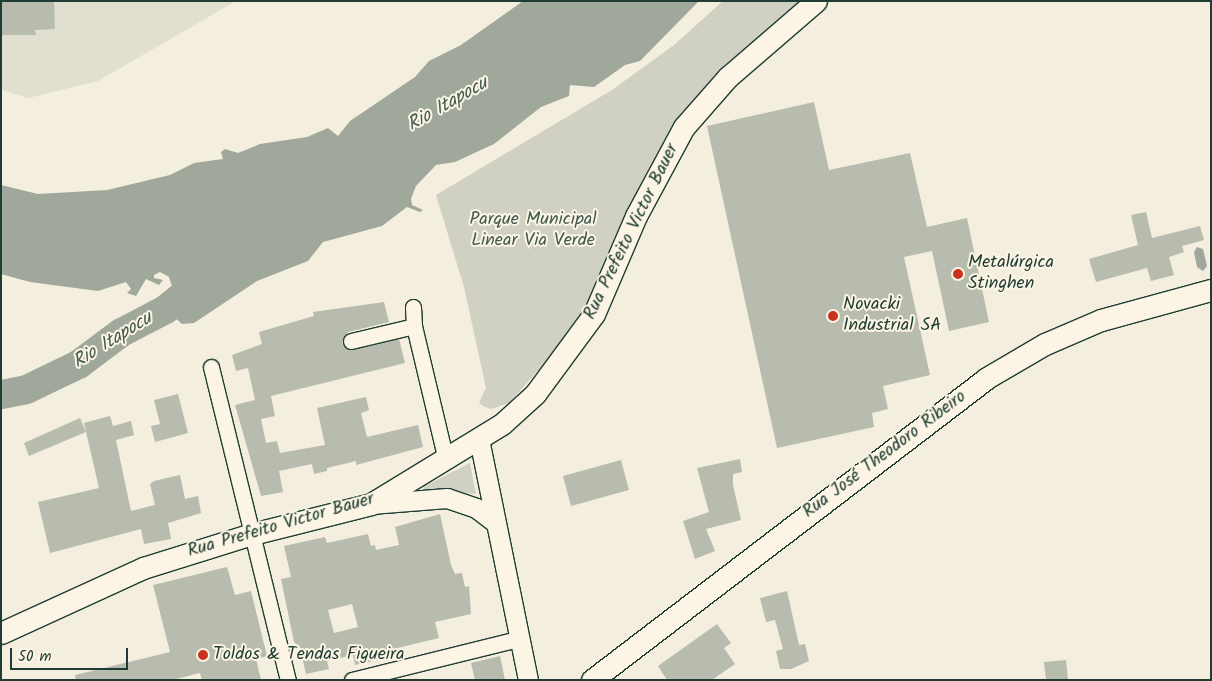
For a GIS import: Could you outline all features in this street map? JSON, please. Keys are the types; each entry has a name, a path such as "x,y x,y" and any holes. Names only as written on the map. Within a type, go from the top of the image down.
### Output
{"main road":[{"name":"Rua Prefeito Victor Bauer","path":"1,633 143,568 252,534 371,504 480,439 535,394 568,354 597,306 636,216 684,128 728,77 816,1"},
{"name":"Rua José Theodoro Ribeiro","path":"592,680 985,379 1045,344 1101,320 1211,290"}],"street":[{"path":"413,307 414,326 446,460"},
{"path":"351,341 414,326"},
{"path":"211,367 288,680"},
{"path":"480,439 493,521 528,680"},
{"path":"371,504 447,498 476,508 493,521"},
{"path":"352,680 518,639"}],"shaded area":[{"path":"1,1 236,1 98,81 28,98 1,90"}],"green space":[{"name":"Parque Municipal Linear Via Verde","path":"723,1 801,1 725,65 679,118 653,162 586,307 560,346 509,403 491,409 483,406 479,403 486,388 464,287 436,195 612,90 674,45"},
{"path":"470,463 476,494 425,490 423,487"}],"water":[{"path":"523,1 699,1 640,61 625,65 594,87 570,85 569,96 541,107 494,144 455,162 436,165 416,186 411,199 412,205 423,210 420,212 407,207 382,226 323,242 308,261 257,281 194,323 182,324 172,315 174,292 169,277 160,272 154,275 154,278 163,280 159,285 146,279 136,296 127,293 131,289 126,282 98,291 30,282 1,274 1,185 38,194 107,190 170,175 194,163 223,159 221,152 225,149 238,153 260,144 307,137 328,128 338,136 350,121 415,77 429,61 461,45"},
{"path":"1197,247 1203,249 1207,266 1203,271 1197,267 1194,252"}],"building":[{"path":"1,1 54,1 55,29 35,30 36,35 1,35"},
{"name":"Novacki Industrial SA","path":"814,102 829,170 910,153 927,227 967,218 989,322 949,331 932,251 904,257 930,375 883,386 888,409 872,413 874,427 777,448 707,126"},
{"path":"1146,212 1152,238 1200,226 1204,240 1182,246 1184,252 1169,257 1174,275 1151,281 1147,268 1096,282 1089,259 1138,245 1131,215"},
{"path":"384,302 389,322 348,332 342,344 353,350 399,339 405,363 271,396 275,416 261,419 266,443 277,441 280,453 325,445 317,408 366,397 369,410 361,413 367,437 418,425 423,447 356,465 356,461 327,468 327,471 314,474 312,464 279,471 283,492 261,496 235,405 255,400 248,368 236,371 232,355 262,344 259,332 314,316 313,312"},
{"path":"178,394 188,433 155,442 151,426 160,424 154,400"},
{"path":"110,416 113,426 131,421 134,435 116,440 131,511 155,505 150,484 154,481 180,475 185,499 198,496 201,513 168,523 171,539 144,544 141,529 50,553 38,502 99,488 84,423"},
{"path":"80,418 86,432 29,456 24,443"},
{"path":"740,459 742,472 733,474 733,485 741,520 706,529 715,551 695,559 683,521 709,512 697,468"},
{"path":"621,460 629,490 571,506 563,476"},
{"path":"440,514 451,565 455,574 462,573 465,587 469,586 471,614 435,622 439,638 381,652 382,659 355,665 353,655 327,661 329,669 306,674 300,648 294,642 281,579 291,577 284,546 325,537 327,543 368,534 371,546 375,545 376,550 399,545 395,527","holes":["352,604 358,627 334,633 328,610"]},
{"path":"227,567 235,595 251,591 267,656 256,659 261,680 202,680 200,673 172,680 76,680 75,675 170,652 153,585"},
{"path":"787,591 799,645 805,644 809,661 791,669 780,669 776,651 783,649 775,620 766,622 760,598"},
{"path":"717,624 731,643 724,648 735,664 712,680 667,680 658,666"},
{"path":"500,656 505,680 475,680 471,663"},
{"path":"1066,660 1068,680 1046,680 1044,662"}],"waterway":[{"name":"Rio Itapocu","path":"1,394 26,389 78,364 121,332 165,309 203,278"}],"place":[{"name":"Metalúrgica Stinghen","path":"958,274"},
{"name":"Novacki Industrial SA","path":"833,316"},
{"name":"Toldos & Tendas Figueira","path":"203,655"}]}
